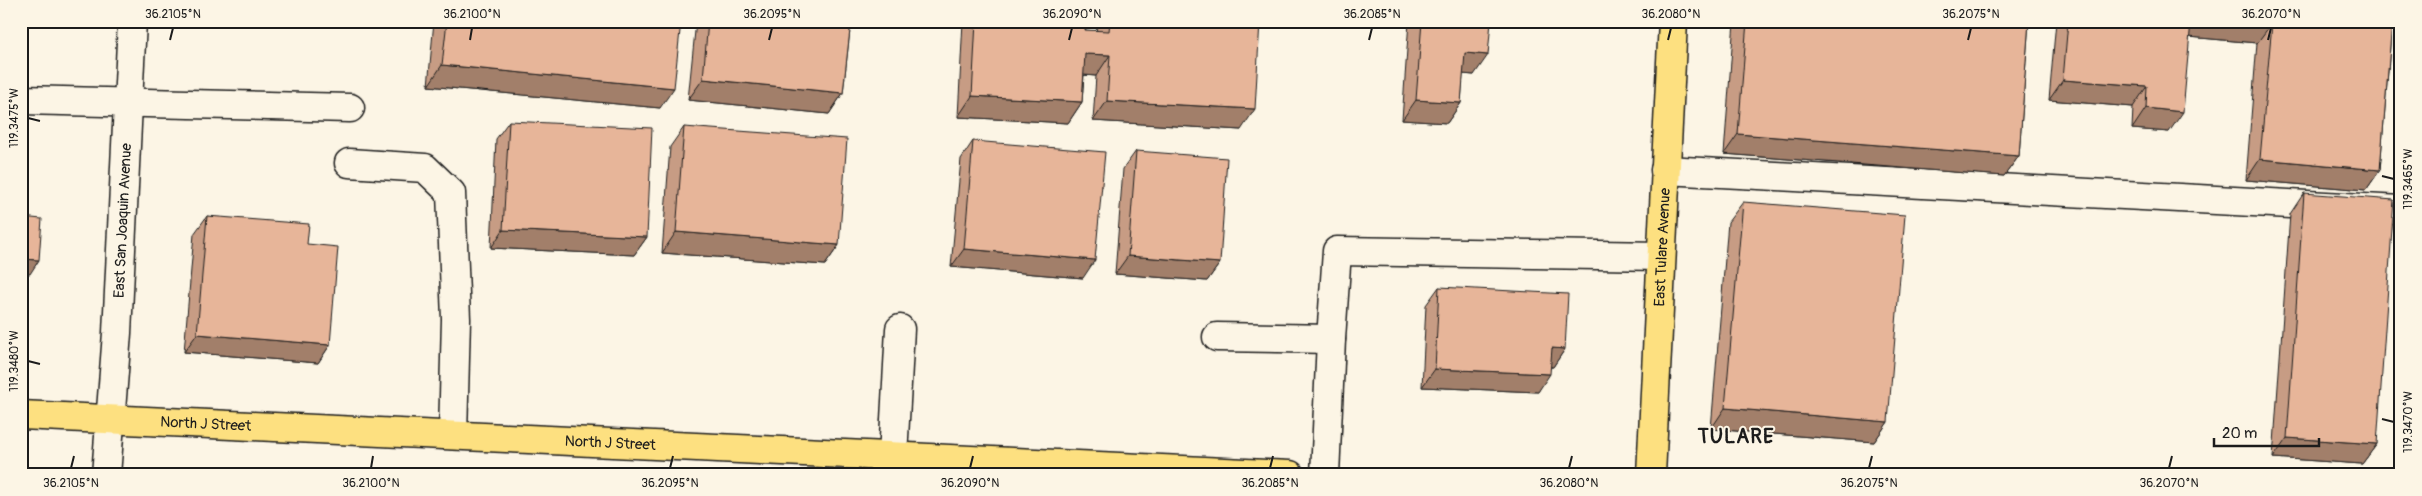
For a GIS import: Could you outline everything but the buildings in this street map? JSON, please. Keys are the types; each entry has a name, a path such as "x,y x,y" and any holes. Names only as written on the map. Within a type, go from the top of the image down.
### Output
{"main road":[{"name":"East Tulare Avenue","path":"1651,475 1673,21"},
{"name":"North J Street","path":"21,415 1290,475"}],"street":[{"name":"East San Joaquin Avenue","path":"106,475 111,419 132,21"},
{"path":"29,100 350,108"},
{"path":"349,163 425,168 451,193 456,319 453,435"},
{"path":"1665,170 2401,210"},
{"path":"1325,475 1337,251 1661,256"},
{"path":"893,456 900,329"},
{"path":"1217,337 1331,339"}],"district":[{"name":"TULARE","path":"1736,436"}]}
